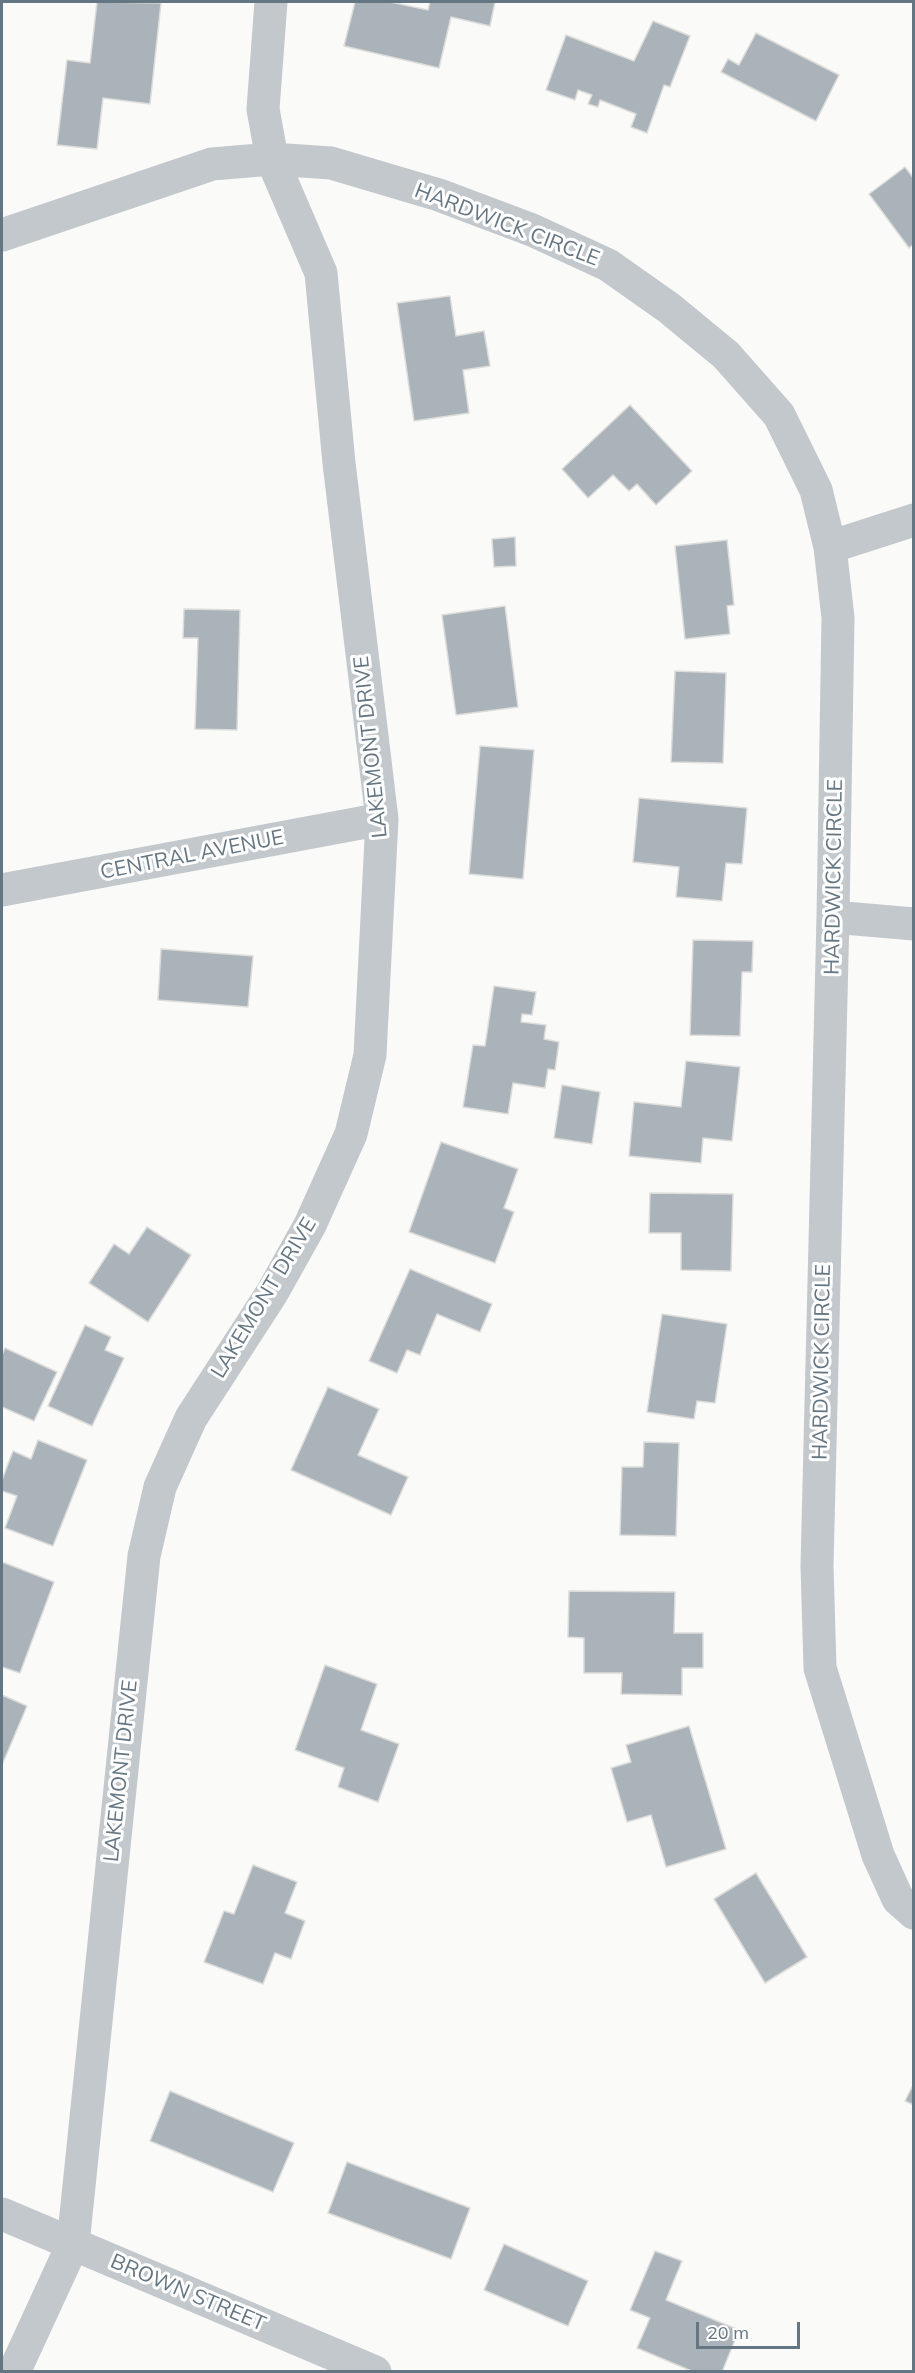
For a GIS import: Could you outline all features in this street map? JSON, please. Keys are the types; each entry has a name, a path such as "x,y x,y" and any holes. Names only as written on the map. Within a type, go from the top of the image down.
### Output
{"street":[{"name":"LAKEMONT DRIVE","path":"14,2372 73,2244 144,1556 160,1487 191,1418 278,1283 310,1225 351,1134 370,1054 382,819 339,463 321,273 272,159 263,109 271,2"},
{"name":"HARDWICK CIRCLE","path":"2,236 212,164 272,159 331,163 439,195 532,230 608,265 669,308 726,355 778,415 816,490 831,548 838,618 817,1566 820,1668 878,1855 898,1899 914,1912"},
{"path":"831,548 914,520"},
{"name":"CENTRAL AVENUE","path":"2,890 382,819"},
{"path":"833,917 914,924"},
{"name":"BROWN STREET","path":"2,2214 375,2372"}],"building":[{"path":"97,2 161,3 150,104 103,98 97,149 57,145 67,60 90,63"},
{"path":"355,2 390,2 428,10 430,2 495,2 490,26 451,17 439,68 344,46"},
{"path":"653,21 690,36 670,87 664,85 647,133 631,127 636,114 600,100 598,107 588,104 592,95 578,90 575,100 546,90 566,35 634,61"},
{"path":"756,33 839,75 816,121 721,72 728,59 739,65"},
{"path":"905,167 914,179 914,244 909,248 869,194"},
{"path":"450,296 456,336 484,331 490,366 463,370 469,413 414,421 397,303"},
{"path":"630,405 692,471 656,505 637,484 629,491 613,475 588,498 562,469"},
{"path":"515,537 516,566 494,567 492,539"},
{"path":"727,540 734,605 727,606 730,634 685,639 675,546"},
{"path":"505,606 518,707 456,715 442,615"},
{"path":"184,609 240,610 237,730 195,729 198,638 183,638"},
{"path":"675,671 726,673 723,763 671,762"},
{"path":"480,746 534,750 523,879 469,874"},
{"path":"639,798 747,808 742,864 726,863 722,901 676,897 679,867 633,862"},
{"path":"693,940 753,941 752,972 742,972 740,1036 690,1035"},
{"path":"161,949 253,956 248,1007 158,1000"},
{"path":"494,986 536,992 532,1015 522,1014 521,1022 546,1025 544,1039 559,1042 555,1070 548,1069 545,1088 513,1083 508,1114 463,1107 473,1045 485,1046"},
{"path":"686,1061 740,1067 732,1141 703,1138 701,1163 629,1156 634,1102 681,1107"},
{"path":"562,1085 600,1092 592,1144 554,1138"},
{"path":"441,1142 518,1169 504,1208 514,1212 495,1263 409,1232"},
{"path":"650,1193 733,1194 731,1271 681,1270 681,1233 649,1233"},
{"path":"147,1227 191,1255 148,1322 89,1283 114,1244 129,1254"},
{"path":"410,1269 492,1304 480,1332 437,1314 420,1355 407,1350 397,1373 369,1361"},
{"path":"662,1314 727,1324 715,1403 697,1401 694,1419 647,1412"},
{"path":"85,1325 111,1337 105,1350 124,1358 92,1426 48,1406"},
{"path":"5,1348 57,1372 34,1421 2,1407 2,1355"},
{"path":"328,1387 379,1409 358,1455 408,1477 391,1515 291,1470"},
{"path":"38,1440 87,1460 53,1546 5,1528 17,1496 2,1491 2,1480 13,1451 31,1459"},
{"path":"644,1442 679,1443 676,1536 620,1535 622,1467 643,1467"},
{"path":"2,1562 54,1582 20,1673 2,1667"},
{"path":"569,1591 675,1592 674,1633 703,1633 703,1668 682,1668 682,1695 621,1694 622,1673 584,1673 584,1638 568,1637"},
{"path":"325,1665 377,1684 361,1730 399,1744 378,1802 338,1787 344,1768 295,1750"},
{"path":"2,1695 27,1706 2,1765"},
{"path":"689,1726 726,1849 666,1867 651,1815 627,1822 611,1768 631,1762 626,1745"},
{"path":"253,1865 297,1882 285,1913 305,1921 291,1959 275,1953 263,1984 204,1962 224,1911 234,1914"},
{"path":"756,1873 807,1957 765,1983 714,1899"},
{"path":"914,2083 914,2105 905,2101"},
{"path":"170,2091 294,2143 273,2192 150,2141"},
{"path":"347,2162 470,2208 451,2259 328,2213"},
{"path":"504,2244 588,2281 568,2326 484,2290"},
{"path":"655,2251 682,2261 666,2300 739,2330 722,2372 694,2372 637,2348 650,2318 630,2310"}]}
